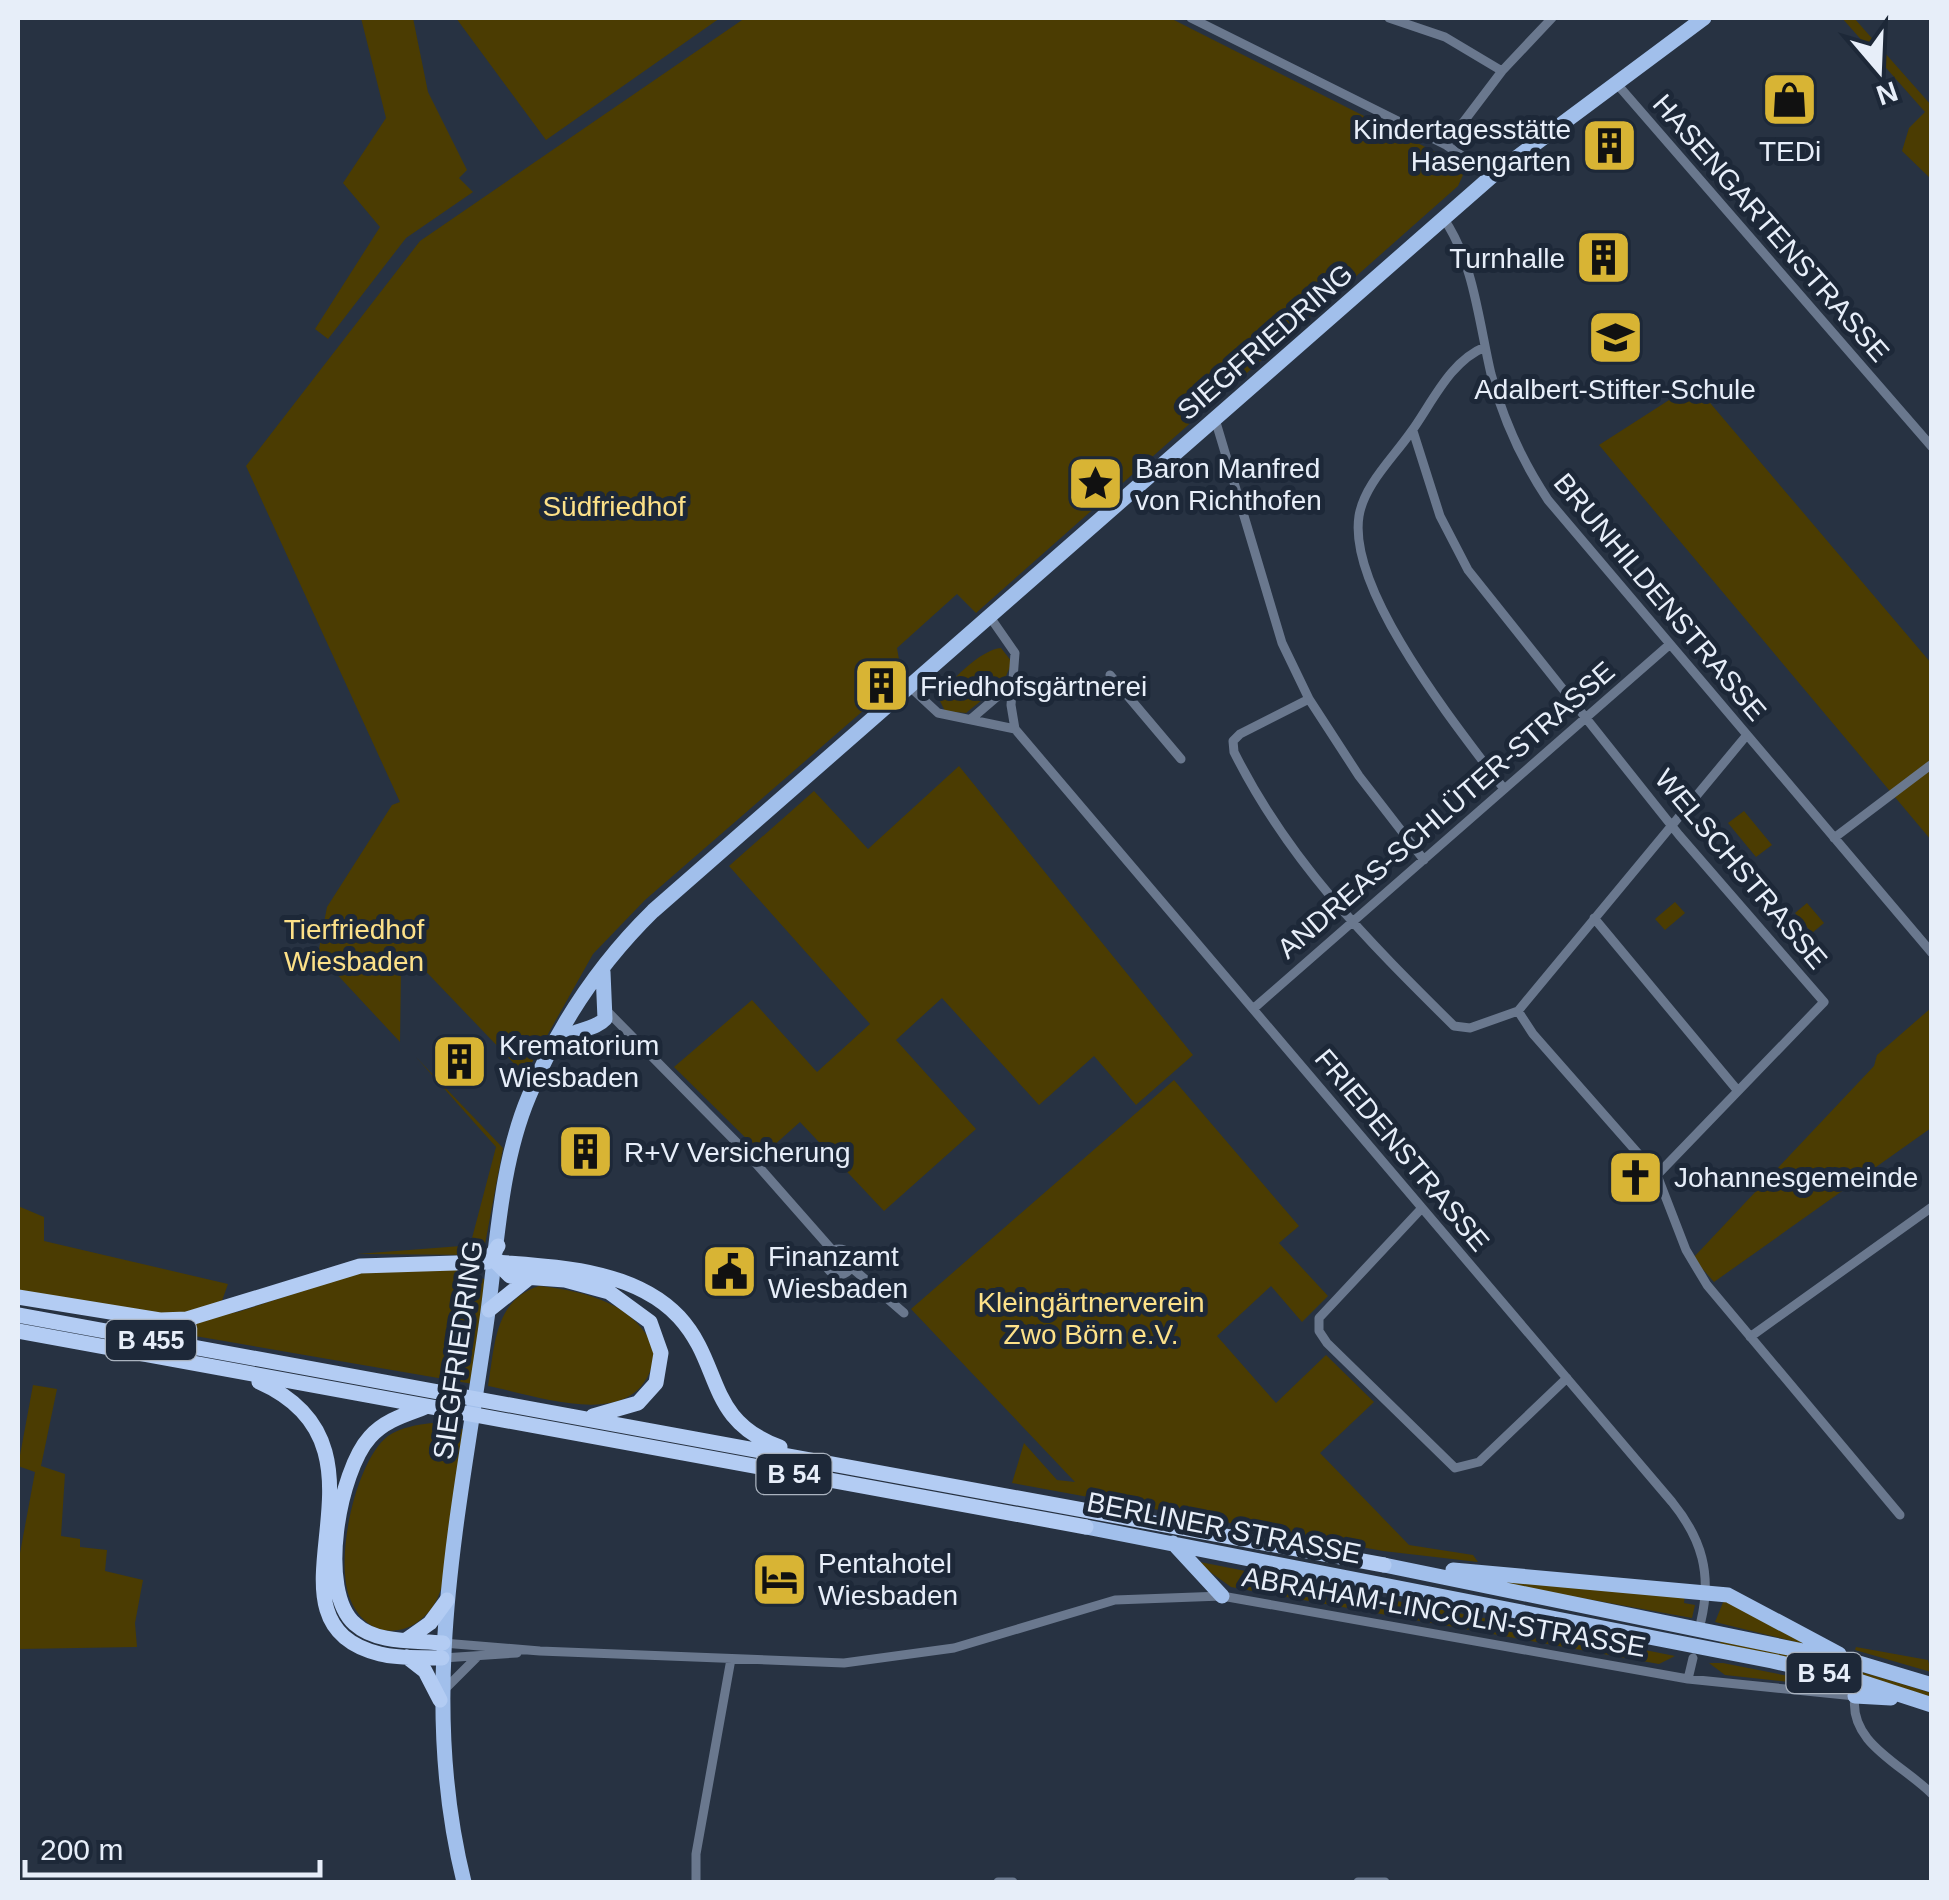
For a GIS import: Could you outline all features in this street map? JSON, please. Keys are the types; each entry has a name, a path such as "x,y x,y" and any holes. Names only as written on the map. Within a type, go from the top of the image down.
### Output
{"highway":[{"path":"497,1254 504,1274 529,1278"},
{"path":"18,1297 160,1320 187,1319 360,1266 487,1262 497,1254"},
{"path":"497,1254 595,1274 662,1302 692,1336 718,1396 734,1419 765,1441 822,1462"},
{"path":"489,1310 529,1278"},
{"name":"B 455","path":"18,1315 503,1412 580,1418 626,1408 650,1392 661,1364 659,1340 639,1312 609,1292 566,1280 529,1278"},
{"name":"B 455","path":"18,1331 233,1370 282,1392 306,1412 321,1435 330,1479 322,1590 334,1622 367,1650 408,1658"},
{"path":"233,1370 427,1406"},
{"path":"442,1650 384,1638 355,1624 337,1598 334,1562 345,1497 361,1448 382,1426 446,1401"},
{"name":"BERLINER STRASSE","path":"503,1412 1086,1527"},
{"name":"B 54","path":"580,1418 822,1462"},
{"name":"BERLINER STRASSE","path":"822,1462 1384,1565"},
{"path":"406,1640 430,1623 447,1600"},
{"path":"408,1658 442,1650"},
{"path":"408,1658 425,1670 440,1700"}],"main road":[{"name":"SIEGFRIEDRING","path":"464,1882 447,1809 440,1700 447,1600 514,1141 558,1032 592,1012 606,962 653,911 1492,176 1704,18"},
{"name":"BERLINER STRASSE","path":"1086,1527 1671,1631"},
{"path":"1173,1543 1222,1596"},
{"path":"1384,1565 1708,1591 1752,1604 1852,1661"},
{"name":"BERLINER STRASSE","path":"1384,1565 1726,1643 1926,1703"},
{"name":"BERLINER STRASSE","path":"1726,1643 1852,1661 1932,1685"},
{"path":"1855,1696 1926,1703"}],"street":[{"path":"1191,18 1446,145 1492,176"},
{"path":"1389,18 1445,37 1502,71"},
{"path":"1446,145 1502,71 1552,18"},
{"name":"HASENGARTENSTRASSE","path":"1617,84 1932,447"},
{"name":"BRUNHILDENSTRASSE","path":"1444,219 1464,260 1506,420 1539,487 1932,953"},
{"path":"1485,347 1458,366 1364,498 1359,517 1362,558 1401,643 1504,789"},
{"path":"1216,419 1276,627 1309,699 1359,776 1424,860"},
{"name":"WELSCHSTRASSE","path":"1412,430 1452,545 1672,824 1824,1002 1657,1175"},
{"path":"910,688 938,712 1015,729 1016,653 990,617"},
{"name":"ANDREAS-SCHLÜTER-STRASSE","path":"1253,1009 1669,645"},
{"path":"1110,674 1181,759"},
{"path":"971,718 1013,683"},
{"path":"1309,699 1240,734 1232,746 1280,835 1350,924 1458,1028 1518,1011 1746,736"},
{"name":"FRIEDENSTRASSE","path":"1015,729 1691,1528 1705,1566 1708,1591 1701,1621"},
{"path":"1834,838 1932,764"},
{"path":"1594,918 1738,1091"},
{"path":"1518,1011 1533,1034 1657,1175 1692,1263 1900,1515"},
{"path":"592,1012 632,1036 744,1150 833,1251 846,1251 851,1267 904,1313"},
{"path":"1750,1336 1932,1207"},
{"path":"1422,1208 1319,1318 1319,1331 1327,1343 1449,1465 1460,1469 1479,1462 1567,1378"},
{"path":"833,1251 826,1260 830,1272 842,1275 851,1267"},
{"name":"ABRAHAM-LINCOLN-STRASSE","path":"442,1650 844,1663 954,1648 1115,1600 1222,1596 1688,1678 1855,1696"},
{"name":"ABRAHAM-LINCOLN-STRASSE","path":"442,1650 477,1657 540,1652"},
{"path":"440,1700 452,1680 477,1657"},
{"path":"695,1879 731,1658"},
{"path":"1688,1678 1693,1658"},
{"path":"1855,1696 1853,1712 1858,1730 1932,1794"},
{"path":"998,1882 1013,1882"},
{"path":"1358,1882 1386,1882"}],"green space":[{"path":"361,18 413,18 428,92 467,170 459,178 473,192 406,238 328,339 315,329 380,227 343,183 386,118"},
{"path":"456,18 720,18 546,140"},
{"name":"Südfriedhof","path":"745,18 1170,18 1459,164 1463,175 1458,186 976,613 957,594 897,648 902,677 645,900 593,954 525,1075 414,959 401,970 400,1042 318,954 327,907 392,805 400,802 246,466 420,241"},
{"path":"1842,18 1854,18 1931,105 1931,179 1902,151 1909,128 1925,112"},
{"path":"1694,384 1931,663 1931,840 1599,445"},
{"path":"1001,648 1012,662 1003,683 966,713 945,711 940,701 956,677 984,654"},
{"path":"959,766 1193,1055 1136,1105 1094,1056 1039,1105 942,998 896,1040 976,1129 884,1211 800,1122 763,1155 674,1067 752,1000 817,1072 870,1024 729,866 814,791 868,849"},
{"path":"1744,811 1772,845 1756,857 1728,823"},
{"path":"1675,902 1685,913 1665,930 1655,919"},
{"path":"1807,903 1824,923 1812,933 1795,913"},
{"path":"1931,1008 1931,1128 1714,1282 1693,1258 1874,1066 1877,1055"},
{"path":"416,1057 503,1148 483,1255 357,1254 471,1242 496,1147"},
{"name":"Kleingärtnerverein Zwo Börn e.V.","path":"1174,1080 1299,1226 1279,1243 1328,1296 1302,1322 1271,1286 1217,1336 1276,1403 1326,1355 1374,1402 1320,1453 1409,1545 1473,1555 1478,1562 1383,1551 1012,1483 1024,1443 1057,1480 1075,1482 911,1309"},
{"path":"18,1206 44,1217 44,1241 228,1284 219,1309 165,1316 18,1291"},
{"path":"443,1268 475,1273 485,1280 473,1384 160,1330 162,1324 238,1312 361,1272"},
{"path":"539,1286 592,1296 636,1322 655,1352 647,1378 632,1394 612,1403 588,1405 488,1386 495,1340 505,1313 524,1293"},
{"path":"33,1385 57,1389 41,1466 65,1474 61,1536 80,1539 80,1547 107,1550 105,1571 143,1580 135,1623 137,1647 18,1649 18,1564 35,1472 18,1466"},
{"path":"432,1423 467,1430 449,1559 430,1610 408,1627 382,1630 359,1615 346,1584 350,1514 376,1449 398,1430"},
{"path":"1195,1561 1675,1656 1659,1664 1231,1587"},
{"path":"1483,1580 1685,1594 1684,1603 1695,1605 1692,1618"},
{"path":"1724,1600 1816,1647 1715,1622"},
{"path":"1721,1639 1879,1677 1931,1693 1931,1697 1823,1665 1720,1644"},
{"path":"1856,1647 1928,1660 1931,1672 1855,1650"},
{"path":"1709,1663 1723,1663 1854,1689 1725,1675"}],"place":[{"name":"TEDi","path":"1790,100"},
{"name":"Kindertagesstätte Hasengarten","path":"1610,145"},
{"name":"Turnhalle","path":"1604,258"},
{"name":"Adalbert-Stifter-Schule","path":"1615,338"},
{"name":"Baron Manfred von Richthofen","path":"1096,484"},
{"name":"Friedhofsgärtnerei","path":"881,686"},
{"name":"Krematorium Wiesbaden","path":"460,1061"},
{"name":"R+V Versicherung","path":"585,1152"},
{"name":"Johannesgemeinde","path":"1635,1177"},
{"name":"Finanzamt Wiesbaden","path":"729,1272"},
{"name":"Pentahotel Wiesbaden","path":"779,1579"}],"park label":[{"name":"Tierfriedhof Wiesbaden","path":"354,945"}]}
